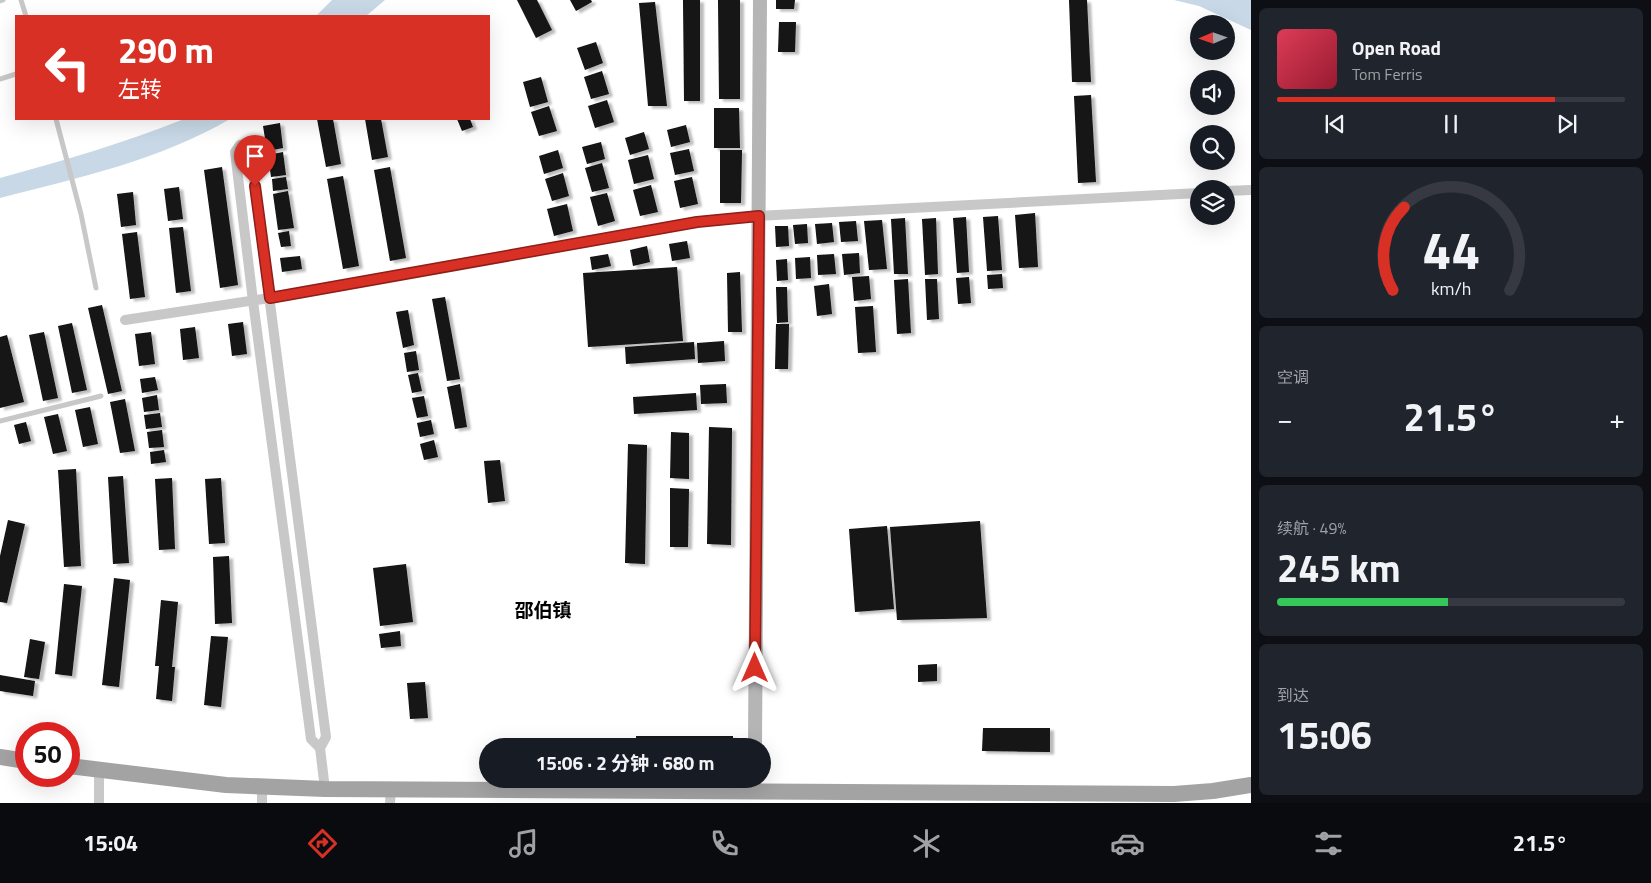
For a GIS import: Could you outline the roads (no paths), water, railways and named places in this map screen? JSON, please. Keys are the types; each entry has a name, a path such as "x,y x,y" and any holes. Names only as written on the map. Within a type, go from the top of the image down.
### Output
{"main road":[{"path":"755,738 760,0"},
{"path":"0,757 15,759"},
{"path":"80,767 226,785 262,795 325,789 390,796 596,793 675,797 734,788"},
{"path":"771,785 1174,794 1213,791 1251,785"}],"street":[{"path":"320,748 311,739 253,301 235,152 240,145 245,144 250,148 326,736 320,748 325,789"},
{"path":"1235,191 1251,190"},
{"path":"125,320 253,301 697,222 759,216 1190,192"},
{"path":"99,770 99,803"}],"lane":[{"path":"21,0 26,15"},
{"path":"0,79 15,74"},
{"path":"56,120 81,214 96,288"},
{"path":"0,421 101,396"}],"water":[{"path":"332,0 385,0 367,15 317,15"},
{"path":"1174,0 1251,0 1251,30 1235,23 1235,15 1218,15 1199,6"},
{"path":"181,120 228,120 176,146 147,157 89,175 0,198 0,178 139,136"}],"district":[{"name":"邵伯镇","path":"543,609"}]}
